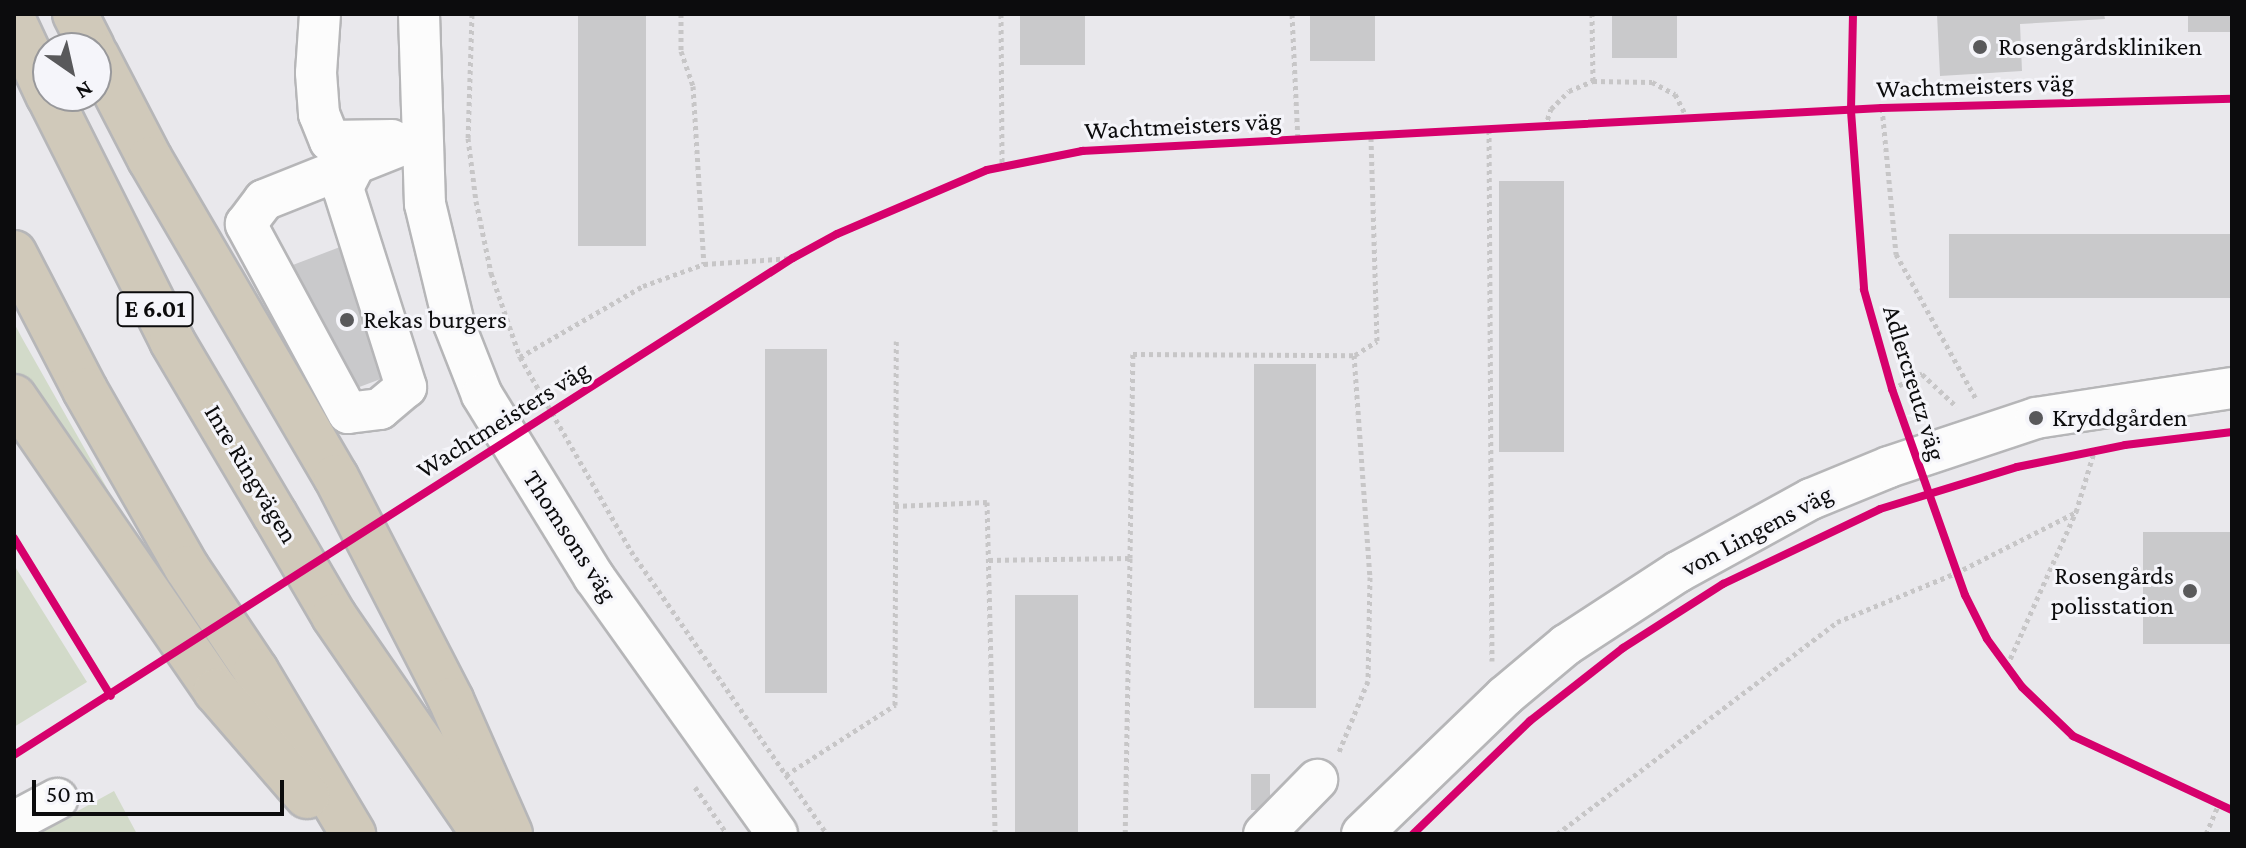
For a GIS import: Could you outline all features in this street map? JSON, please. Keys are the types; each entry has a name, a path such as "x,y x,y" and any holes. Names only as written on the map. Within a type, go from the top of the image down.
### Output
{"highway":[{"path":"75,14 84,32"},
{"name":"Inre Ringvägen","path":"14,22 32,61"},
{"path":"112,86 150,159 336,477 451,700 510,834"},
{"name":"Inre Ringvägen","path":"57,112 172,341 334,616 484,834"},
{"path":"14,253 85,390 187,568 256,671 353,834"},
{"path":"14,397 216,691 340,834"}],"street":[{"path":"320,14 316,73 319,114 330,141 420,138"},
{"name":"Thomsons väg","path":"419,14 420,138 425,204 454,324 482,395 594,577 777,834"},
{"path":"354,166 343,188 406,387 380,409 348,413 246,224 264,200 420,138"},
{"name":"von Lingens väg","path":"1362,834 1505,696 1566,645 1678,572 1811,499 1889,467 2036,418 2232,388"},
{"path":"1264,834 1317,780"},
{"path":"14,822 57,799"}],"path":[{"path":"472,14 468,138 476,201 491,273 520,357 631,551 827,834"},
{"path":"681,14 681,51 693,86 704,264"},
{"path":"1001,14 1002,167"},
{"path":"1292,14 1298,140"},
{"path":"1592,14 1593,81"},
{"path":"1545,127 1551,109 1569,91 1593,81 1652,82 1675,94 1688,119"},
{"path":"1882,108 1896,254 1977,400"},
{"path":"1672,120 1702,118"},
{"path":"1531,127 1561,126"},
{"path":"1475,131 1503,129"},
{"path":"1489,130 1492,665 1505,696"},
{"path":"1356,137 1385,135"},
{"path":"1125,834 1133,354 1354,355 1377,341 1371,136"},
{"path":"987,170 1015,164"},
{"path":"780,267 804,252"},
{"path":"520,357 643,286 704,264 793,258"},
{"path":"786,775 895,705 896,341"},
{"path":"1317,780 1340,751 1368,681 1370,577 1354,355"},
{"path":"1892,389 1922,374 1956,408 1988,396"},
{"path":"2007,666 2076,512 2094,452"},
{"path":"895,506 987,502 995,834"},
{"path":"1557,834 1837,622 1956,573 2076,512"},
{"path":"16,543 28,561"},
{"path":"989,560 1130,558"},
{"path":"1951,561 1961,584"},
{"path":"2000,657 2014,677"},
{"path":"2205,798 2232,810"},
{"path":"2206,834 2219,804"}],"green space":[{"path":"14,323 22,338 211,672 14,386"},
{"path":"14,565 87,682 14,727"},
{"path":"114,791 137,834 36,834"}],"building":[{"path":"578,14 646,14 646,246 578,246"},
{"path":"1020,14 1085,14 1085,65 1020,65"},
{"path":"1310,14 1375,14 1375,61 1310,61"},
{"path":"1612,14 1677,14 1677,58 1612,58"},
{"name":"Rosengårdskliniken","path":"1937,14 2104,14 2105,19 2020,24 2022,71 1940,76"},
{"name":"Rosengårdskliniken","path":"2188,14 2232,14 2232,32 2188,32"},
{"path":"1499,181 1564,181 1564,452 1499,452"},
{"path":"1949,234 2232,234 2232,298 1949,298"},
{"name":"Rekas burgers","path":"340,247 394,374 346,392 285,268"},
{"path":"765,349 827,349 827,693 765,693"},
{"path":"1254,364 1316,364 1316,708 1254,708"},
{"name":"Rosengårds polisstation","path":"2143,532 2232,532 2232,644 2143,644"},
{"path":"1015,595 1078,595 1078,834 1015,834"},
{"path":"1251,774 1270,774 1270,810 1251,810"}],"cycle path":[{"name":"Adlercreutz väg","path":"1853,14 1851,111 1864,290 1892,389 1965,595 1987,639 2022,687 2073,736 2232,810"},
{"name":"Wachtmeisters väg","path":"14,755 793,258 837,234 987,170 1082,151 1882,108 2232,99"},
{"path":"1413,834 1530,721 1623,648 1723,584 1880,509 2017,467 2125,445 2232,432"},
{"path":"14,538 111,696"}],"place":[{"name":"Rosengårdskliniken","path":"1980,47"},
{"name":"Rekas burgers","path":"347,320"},
{"name":"Kryddgården","path":"2036,418"},
{"name":"Rosengårds polisstation","path":"2190,591"}]}
